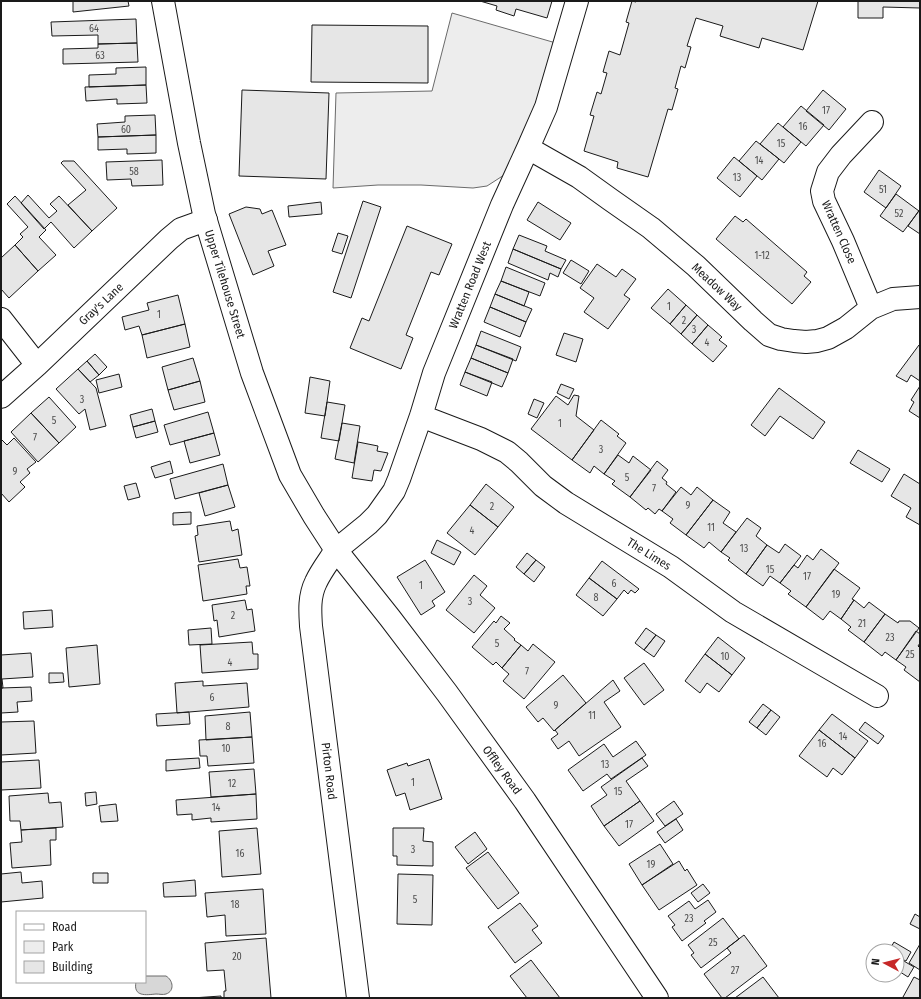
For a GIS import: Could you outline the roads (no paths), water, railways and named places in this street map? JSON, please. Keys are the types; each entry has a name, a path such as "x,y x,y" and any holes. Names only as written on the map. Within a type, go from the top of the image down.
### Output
{"street":[{"name":"Upper Tilehouse Street","path":"163,1 189,143 206,220 252,373 290,475 336,550"},
{"name":"Wratten Road West","path":"336,550 377,515 394,491 421,416 434,373 502,204 546,107 578,1"},
{"name":"Wratten Close","path":"871,308 843,241 824,202 822,191 828,172 872,122"},
{"name":"Meadow Way","path":"528,148 579,177 652,228 696,266 769,335 794,341 817,341 828,338 846,328 871,308 894,299 920,297"},
{"name":"Gray's Lane","path":"1,397 169,240 182,229 206,220"},
{"path":"1,319 36,365"},
{"name":"The Limes","path":"421,416 481,439 507,452 543,486 566,503 671,567 733,612 878,696"},
{"name":"Pirton Road","path":"336,550 315,583 311,597 310,610 358,998"},
{"name":"Offley Road","path":"336,550 448,693 525,801 657,998"}]}
